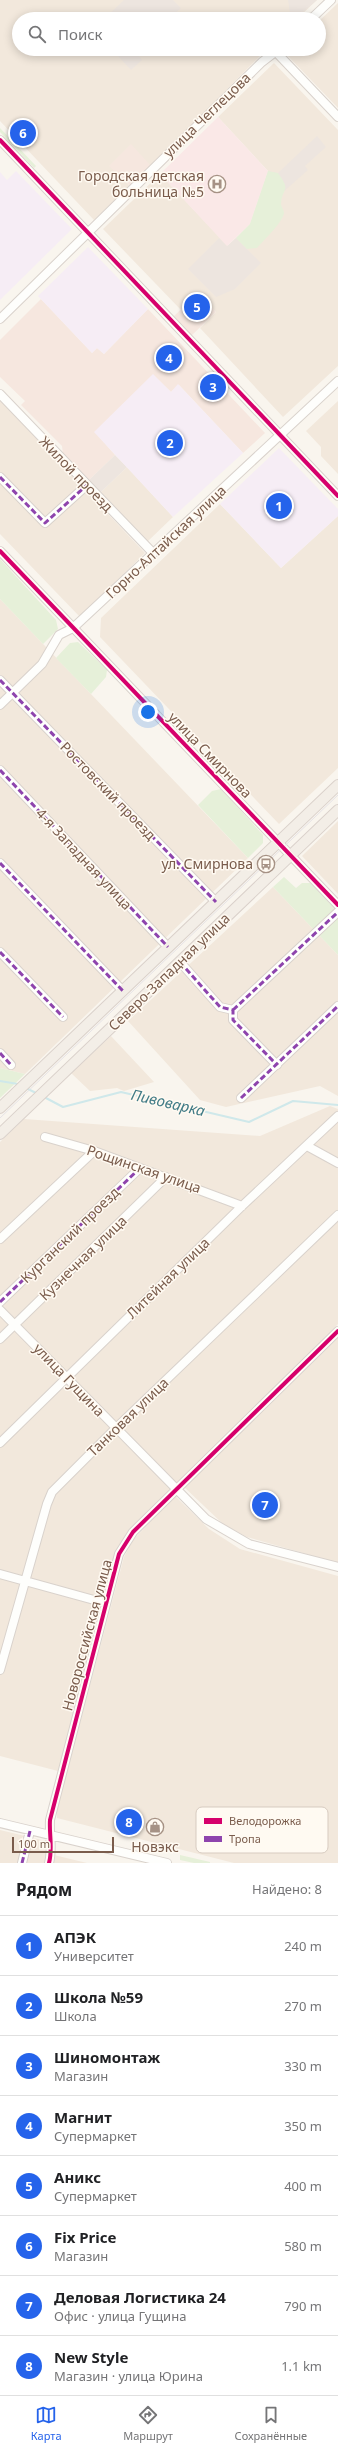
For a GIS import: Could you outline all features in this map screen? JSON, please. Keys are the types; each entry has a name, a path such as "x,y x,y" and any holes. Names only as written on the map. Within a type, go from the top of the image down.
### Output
{"main road":[{"name":"Северо-Западная улица","path":"0,1108 338,785"},
{"name":"Северо-Западная улица","path":"0,1134 338,810"}],"street":[{"path":"318,12 331,0"},
{"name":"улица Чеглецова","path":"0,319 258,66 270,56"},
{"path":"283,56 338,117"},
{"path":"0,140 338,496"},
{"name":"Горно-Алтайская улица","path":"0,705 42,664 59,634 73,628 338,381"},
{"name":"Жилой проезд","path":"0,394 153,553"},
{"path":"0,477 45,523 87,485"},
{"name":"улица Смирнова","path":"0,551 292,855 338,905"},
{"name":"Ростовский проезд","path":"0,680 216,902"},
{"name":"4-я Западная улица","path":"0,770 168,947"},
{"path":"0,863 123,991"},
{"path":"277,1065 233,1020 233,1010 338,912"},
{"path":"0,952 63,1017"},
{"path":"180,962 220,1007 233,1010"},
{"path":"241,1098 338,1006"},
{"path":"0,1053 12,1065"},
{"name":"Литейная улица","path":"0,1443 242,1206 338,1116"},
{"name":"Рощинская улица","path":"45,1137 94,1151 242,1206"},
{"path":"307,1146 338,1164"},
{"path":"0,1238 94,1151"},
{"name":"Курганский проезд","path":"0,1302 140,1168"},
{"name":"Кузнечная улица","path":"0,1339 166,1177"},
{"name":"Танковая улица","path":"0,1670 47,1504 52,1492 116,1428 338,1215"},
{"name":"улица Гущина","path":"0,1310 206,1520 238,1540 279,1553 338,1568"},
{"name":"Новороссийская улица","path":"49,1863 52,1849 49,1836 52,1811 119,1554 133,1532 338,1331"},
{"path":"0,1574 105,1603"},
{"path":"0,1824 167,1863"},
{"path":"22,1863 30,1831"}],"shaded area":[{"path":"0,0 317,0 304,12 12,12 12,56 260,56 151,166 110,166 130,186 94,220 0,121"},
{"path":"124,0 173,0 181,8 177,12 111,12"},
{"path":"288,0 317,0 303,12 290,12"},
{"path":"338,3 338,108 288,56 326,56 326,14"},
{"path":"118,56 139,56 142,60 131,70"},
{"path":"274,63 338,130 338,366 283,417 200,328 216,312 198,294 181,310 103,229 160,174 228,246 250,224 268,171 218,117"},
{"name":"Городская детская больница №5","path":"218,117 268,171 250,224 227,246 160,174"},
{"path":"317,136 326,147 305,166 308,170 281,194 268,171 278,173"},
{"path":"131,144 151,166 130,186 109,166"},
{"path":"16,171 72,229 0,300 0,172 7,180"},
{"path":"219,238 227,246 236,238 261,263 235,289 216,297 188,269"},
{"path":"88,247 148,309 104,354 97,348 92,353 38,296"},
{"path":"198,293 216,312 191,336 173,317"},
{"path":"41,299 92,353 97,348 104,354 148,309 265,433 243,453 179,385 171,392 153,375 95,432 115,455 89,480 63,454 62,446 21,405 25,401 0,377 0,340"},
{"path":"153,374 171,392 178,384 243,453 173,517 94,432"},
{"path":"0,400 145,553 80,617 0,534"},
{"path":"338,401 338,474 321,456 321,447 306,431"},
{"path":"279,448 338,509 338,516 281,568 220,504"},
{"path":"115,455 127,467 101,492 89,480"},
{"path":"127,467 173,517 147,542 101,492"},
{"path":"220,504 281,568 338,516 338,768 279,824 100,637 101,618"},
{"path":"0,599 248,858 25,1074 0,1068"},
{"path":"338,821 338,894 302,856"},
{"path":"273,887 338,955 338,1096 320,1086 226,1107 200,1100 128,1021"},
{"path":"111,1036 154,1082 124,1091 117,1088 90,1091 71,1073"},
{"path":"330,1106 338,1109 338,1324 171,1491 117,1552 58,1771 0,1756 0,1142 24,1119 260,1136"},
{"path":"338,1337 338,1563 247,1537 223,1524 184,1487"},
{"path":"175,1496 209,1529 240,1549 338,1576 338,1863 234,1863 57,1818 57,1810 124,1557 133,1540"},
{"path":"0,1830 46,1841 49,1849 45,1863 0,1863"},
{"path":"54,1855 87,1863 53,1863"}],"green space":[{"path":"0,128 36,166 34,168 0,132"},
{"path":"268,171 278,173 285,183 281,204 284,213 283,217 257,248 247,249 236,238 250,224"},
{"path":"0,559 56,620 58,629 43,644 0,599"},
{"path":"78,642 107,670 106,677 91,694 56,658 70,643"},
{"path":"221,789 263,835 263,843 248,858 198,805 212,791"},
{"path":"284,877 296,888 302,883 310,883 338,912 338,955 273,887"},
{"path":"0,1068 25,1074 0,1098"},
{"path":"180,1855 210,1863 194,1863 180,1860"}],"waterway":[{"name":"Пивоварка","path":"0,1081 18,1084"},
{"name":"Пивоварка","path":"26,1088 38,1094"},
{"name":"Пивоварка","path":"44,1097 63,1107 121,1092 249,1122 293,1101 338,1105"}],"tram line":[{"path":"0,1118 338,795"}],"marked path":[{"path":"0,477 45,523 87,485"},
{"path":"0,680 216,902"},
{"path":"0,770 168,947"},
{"path":"0,863 123,991"},
{"path":"233,1010 338,912"},
{"path":"0,952 63,1017"},
{"path":"180,962 220,1007 233,1010 233,1020 277,1065"},
{"path":"241,1098 338,1006"},
{"path":"0,1053 11,1065"},
{"path":"0,1302 140,1168"},
{"path":"22,1863 30,1831"}],"cycle path":[{"path":"0,140 338,496"},
{"path":"0,551 338,905"},
{"path":"49,1863 51,1852 50,1820 119,1554 133,1532 338,1331"}],"place":[{"name":"Fix Price","path":"23,133"},
{"name":"Городская детская больница №5","path":"217,184"},
{"name":"Аникс","path":"197,307"},
{"name":"Магнит","path":"169,358"},
{"name":"Шиномонтаж","path":"213,387"},
{"name":"Школа №59","path":"170,443"},
{"name":"АПЭК","path":"279,506"},
{"name":"ул. Смирнова","path":"266,864"},
{"name":"Деловая Логистика 24","path":"265,1505"},
{"name":"New Style","path":"129,1822"},
{"name":"Новэкс","path":"155,1827"}]}
